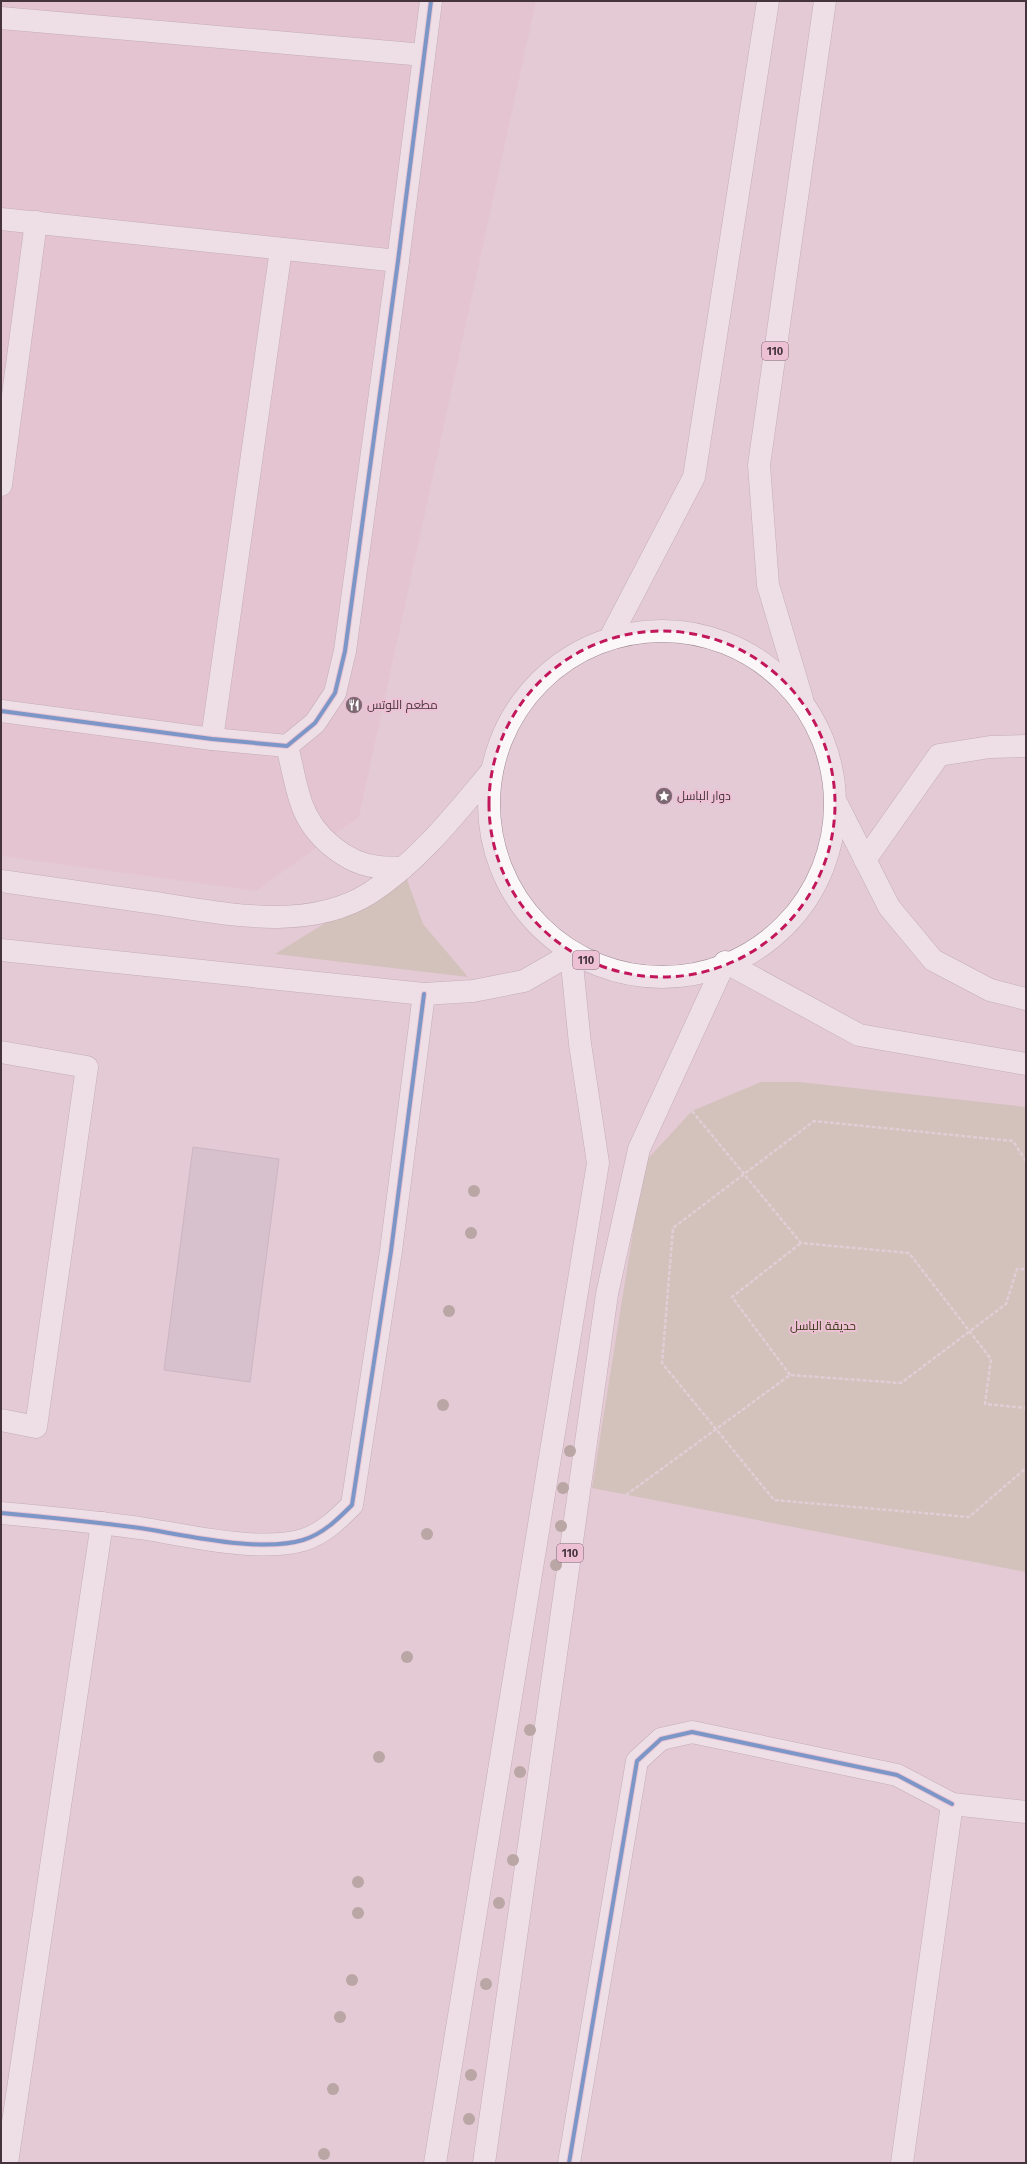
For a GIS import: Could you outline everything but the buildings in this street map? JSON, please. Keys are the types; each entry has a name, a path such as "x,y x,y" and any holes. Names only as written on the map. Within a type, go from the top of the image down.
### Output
{"street":[{"path":"1,711 212,739 286,746 315,723 335,692 345,651 398,261 431,1"},
{"path":"610,638 694,478 768,1"},
{"name":"110","path":"802,699 739,647 664,630 610,638 549,671 512,714 490,773 491,842 520,908 571,954 628,976 677,979 758,951 818,885 838,806 828,746 802,699 768,585 759,465 825,1"},
{"path":"1,18 424,55"},
{"path":"1,219 398,261"},
{"path":"1,486 36,222"},
{"path":"212,739 281,249"},
{"path":"286,746 302,805 318,832 331,846 353,860 378,867 403,868"},
{"path":"865,860 939,755 990,747 1026,746"},
{"path":"1,881 251,917 277,917 334,909 370,893 403,868 440,832 490,773"},
{"path":"838,806 889,907 933,960 990,990 1026,999"},
{"path":"1,950 424,994 473,991 524,981 571,954"},
{"name":"110","path":"435,2163 598,1162 580,1044 571,954"},
{"path":"725,962 859,1035 1026,1064"},
{"name":"110","path":"484,2163 607,1294 639,1149 725,962"},
{"path":"1,1513 102,1523 251,1544 289,1543 304,1540 319,1533 336,1521 352,1505 391,1251 424,994"},
{"path":"1,1052 87,1067 36,1427 1,1420"},
{"path":"7,2163 9,2084 102,1523"},
{"path":"569,2163 637,1762 661,1739 692,1732 897,1775 952,1804 1026,1812"},
{"path":"902,2163 952,1804"}],"path":[{"path":"692,1111 801,1243"},
{"path":"1026,1161 1013,1141 814,1121 673,1228 662,1363 774,1500 969,1517 1026,1468"},
{"path":"790,1375 732,1297 801,1243 909,1253 991,1359 985,1404 1026,1408"},
{"path":"626,1494 790,1375 901,1383 1006,1304 1018,1269 1026,1269"}],"highlighted area":[{"path":"664,630 739,647 802,699 828,746 838,806 818,885 758,951 677,979 628,976 571,954 520,908 491,842 490,773 512,714 549,671 610,638"}],"shaded area":[{"path":"1,1 536,1 359,817 256,891 1,856"}],"green space":[{"path":"405,874 423,924 468,977 275,954"},
{"name":"حديقة الباسل","path":"761,1082 799,1082 1026,1107 1026,1572 592,1488 644,1163 692,1111"}],"cycle path":[{"path":"1,711 212,739 287,746 315,723 335,693 345,651 398,261 431,1"},
{"path":"1,1513 140,1528 222,1542 266,1545 285,1544 303,1540 317,1534 330,1526 352,1505 391,1251 424,994"},
{"path":"569,2163 637,1761 661,1739 692,1732 897,1775 952,1804"}],"place":[{"name":"مطعم اللوتس","path":"354,705"},
{"name":"دوار الباسل","path":"664,796"}]}
